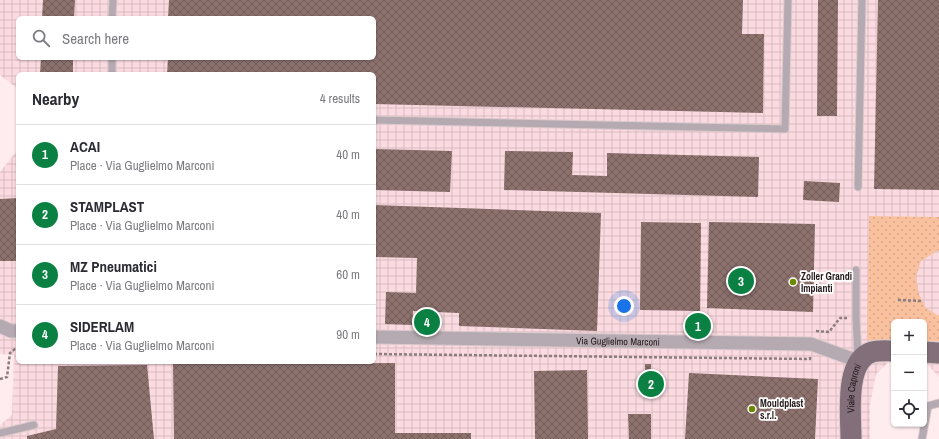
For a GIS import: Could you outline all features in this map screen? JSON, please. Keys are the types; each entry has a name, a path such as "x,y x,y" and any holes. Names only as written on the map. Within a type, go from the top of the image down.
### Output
{"main road":[{"name":"Viale Caproni","path":"851,439 851,389 853,373 858,361 871,352 886,351"},
{"path":"927,352 939,352"}],"street":[{"path":"0,326 11,331 16,331"},
{"name":"Via Guglielmo Marconi","path":"376,337 811,344 858,361"}],"lane":[{"path":"112,16 113,0"},
{"path":"376,120 785,129 788,0"},
{"path":"858,187 862,0"},
{"path":"112,60 112,72"},
{"path":"856,270 858,361"},
{"path":"922,439 928,406 939,403"},
{"path":"0,433 34,425"}],"path":[{"path":"898,300 923,301"},
{"path":"0,379 7,377 10,353 16,349"}],"shaded area":[{"path":"0,0 939,0 939,377 927,364 927,319 891,319 891,360 876,374 870,405 870,439 0,439 0,425 12,415 14,355 0,354 0,172 16,152 16,364 376,364 376,72 16,72 16,87 0,75"},
{"path":"869,216 939,217 939,250 921,261 916,277 919,294 926,308 939,316 939,341 927,341 927,319 891,319 891,341 867,340"}],"building":[{"path":"43,0 75,0 74,16 42,16"},
{"path":"169,0 743,0 742,34 764,34 763,113 376,104 376,72 167,72 168,60 376,60 376,16 168,16"},
{"path":"818,0 838,0 837,116 817,116"},
{"path":"878,0 939,0 939,190 874,189"},
{"path":"41,60 73,60 73,72 40,72"},
{"path":"376,149 452,151 450,192 376,190"},
{"path":"505,151 573,152 572,175 607,176 607,153 759,157 758,197 504,190"},
{"path":"804,181 840,183 839,202 803,200"},
{"path":"16,198 16,261 0,261 0,199"},
{"path":"376,205 601,213 597,331 459,326 459,313 413,311 412,325 385,324 386,292 416,293 417,258 376,257"},
{"path":"641,222 701,223 700,311 640,310"},
{"name":"Zoller Grandi Impianti","path":"709,222 815,224 813,312 707,308"},
{"path":"420,318 434,319 433,326 420,326"},
{"path":"692,323 705,324 704,329 692,328"},
{"path":"395,363 395,433 471,433 471,439 174,439 173,364"},
{"path":"645,364 651,364 651,372 645,372"},
{"path":"147,365 154,439 27,439 27,436 56,429 58,366"},
{"path":"587,370 588,439 535,439 534,371"},
{"name":"Mouldplast s.r.l.","path":"689,373 818,379 815,439 685,439"},
{"path":"646,374 656,375 656,393 646,393"},
{"path":"628,414 651,414 651,439 629,439"}],"place":[{"name":"MZ Pneumatici","path":"741,281"},
{"name":"Zoller Grandi Impianti","path":"793,282"},
{"name":"SIDERLAM","path":"427,322"},
{"name":"ACAI","path":"698,326"},
{"name":"STAMPLAST","path":"651,384"},
{"name":"Mouldplast s.r.l.","path":"752,409"}]}
